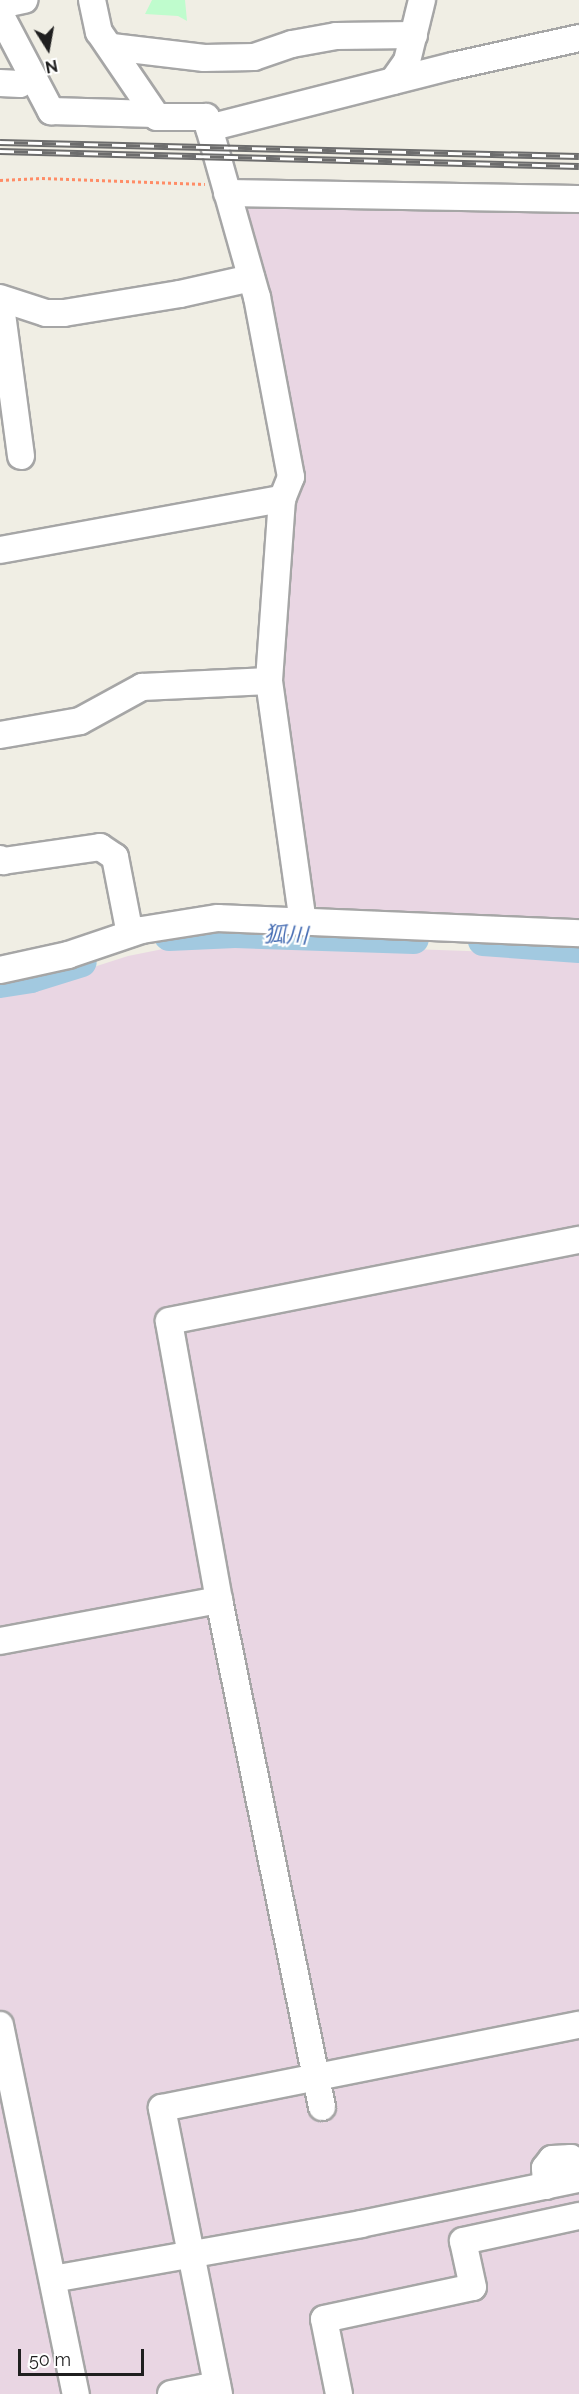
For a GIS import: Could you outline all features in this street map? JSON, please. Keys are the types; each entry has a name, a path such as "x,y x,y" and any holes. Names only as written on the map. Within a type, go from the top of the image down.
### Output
{"street":[{"path":"24,0 2,19 51,111 155,114"},
{"path":"92,0 99,32 112,47 157,117 206,117 251,278 291,477 282,499 269,681 303,922"},
{"path":"393,81 406,61 422,0"},
{"path":"112,47 204,58 254,57 292,44 336,36 414,35"},
{"path":"209,128 393,81 573,39"},
{"path":"226,190 579,199"},
{"path":"21,456 7,406 0,298 46,313 63,313 180,294 251,278"},
{"path":"0,550 282,499"},
{"path":"0,735 80,721 142,687 269,681"},
{"path":"0,859 3,861 100,847 115,857 130,934"},
{"path":"0,970 59,957 130,934 218,918 579,933"},
{"path":"322,2107 219,1600 169,1321 579,1240"},
{"path":"0,1641 219,1600"},
{"path":"171,2394 218,2389 162,2108 579,2025"},
{"path":"2,2041 76,2394"},
{"path":"546,2186 545,2168 552,2159 571,2158 579,2165"},
{"path":"53,2279 361,2224 579,2179"},
{"path":"339,2394 324,2319 473,2287 463,2241 579,2216"}],"path":[{"path":"0,180 150,181 226,190"}],"shaded area":[{"path":"256,198 579,203 579,919 322,911 309,899 278,686 288,521 272,317 246,207"},
{"path":"215,942 579,955 579,2394 0,2394 0,992 47,982 128,956 188,944"}],"green space":[{"path":"152,0 185,0 187,21 178,16 145,14"}],"waterway":[{"name":"狐川","path":"169,936 235,933 414,939"},
{"name":"狐川","path":"483,941 579,948"},
{"name":"狐川","path":"0,983 31,978 82,962"}],"railway":[{"path":"0,142 579,156"},
{"path":"0,151 579,166"}]}
